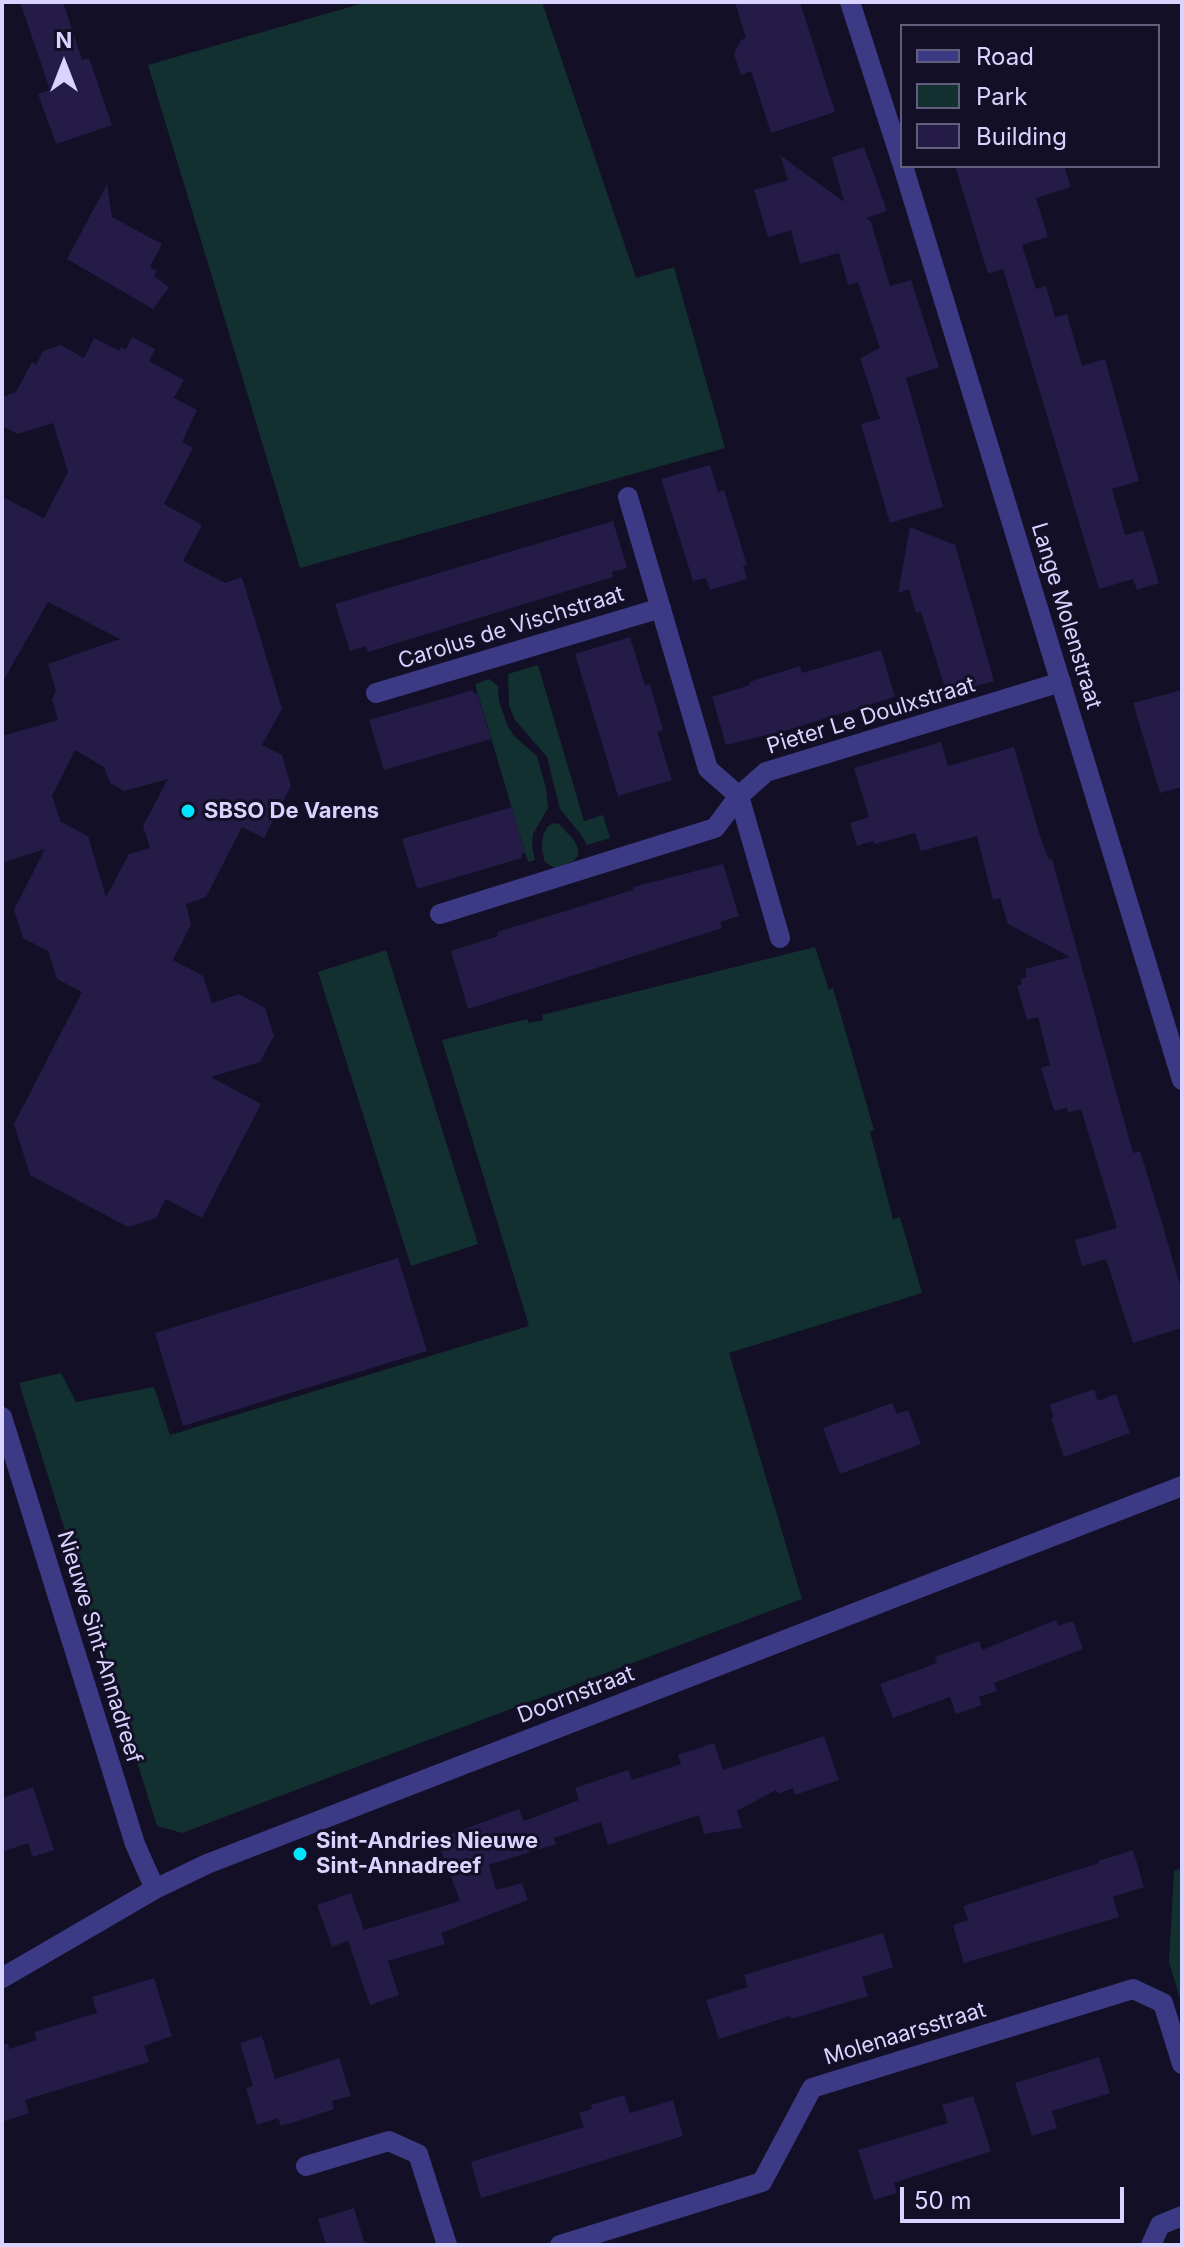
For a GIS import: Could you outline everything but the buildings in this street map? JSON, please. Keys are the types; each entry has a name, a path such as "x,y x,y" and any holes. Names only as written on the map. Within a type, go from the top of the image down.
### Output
{"street":[{"name":"Lange Molenstraat","path":"850,2 900,159"},
{"name":"Lange Molenstraat","path":"903,168 1182,1080"},
{"name":"Carolus de Vischstraat","path":"628,497 708,769 739,796"},
{"name":"Carolus de Vischstraat","path":"376,693 661,608"},
{"name":"Pieter Le Doulxstraat","path":"440,914 715,828 739,796 766,772 1061,682"},
{"path":"739,796 780,938"},
{"name":"Nieuwe Sint-Annadreef","path":"2,1417 135,1844 155,1889"},
{"name":"Doornstraat","path":"2,1978 155,1889 207,1864 1182,1486"},
{"name":"Molenaarsstraat","path":"560,2245 762,2182 812,2088 1133,1989 1163,2003 1182,2064"},
{"path":"306,2166 389,2141 418,2154 447,2245"},
{"path":"1151,2245 1160,2225 1182,2216"}],"green space":[{"path":"367,2 542,2 636,278 674,267 725,448 300,568 148,65"},
{"path":"538,665 584,821 603,815 610,838 587,845 560,809 547,757 515,720 509,706 508,674"},
{"path":"489,679 498,686 499,701 508,727 537,756 546,788 548,808 533,834 535,860 528,862 475,684"},
{"path":"554,823 559,824 578,848 578,856 573,861 559,867 545,862 542,850 543,835"},
{"path":"815,947 829,990 833,988 874,1130 870,1132 893,1219 900,1217 922,1293 729,1353 802,1599 182,1833 157,1826 19,1383 61,1373 76,1402 154,1387 170,1435 529,1326 442,1040 527,1019 529,1023 543,1020 542,1015"},
{"path":"386,950 478,1244 411,1266 318,972"},
{"path":"1182,1868 1182,2005 1169,1962 1174,1871"}],"place":[{"name":"SBSO De Varens","path":"188,811"},
{"name":"Sint-Andries Nieuwe Sint-Annadreef","path":"300,1854"}]}
